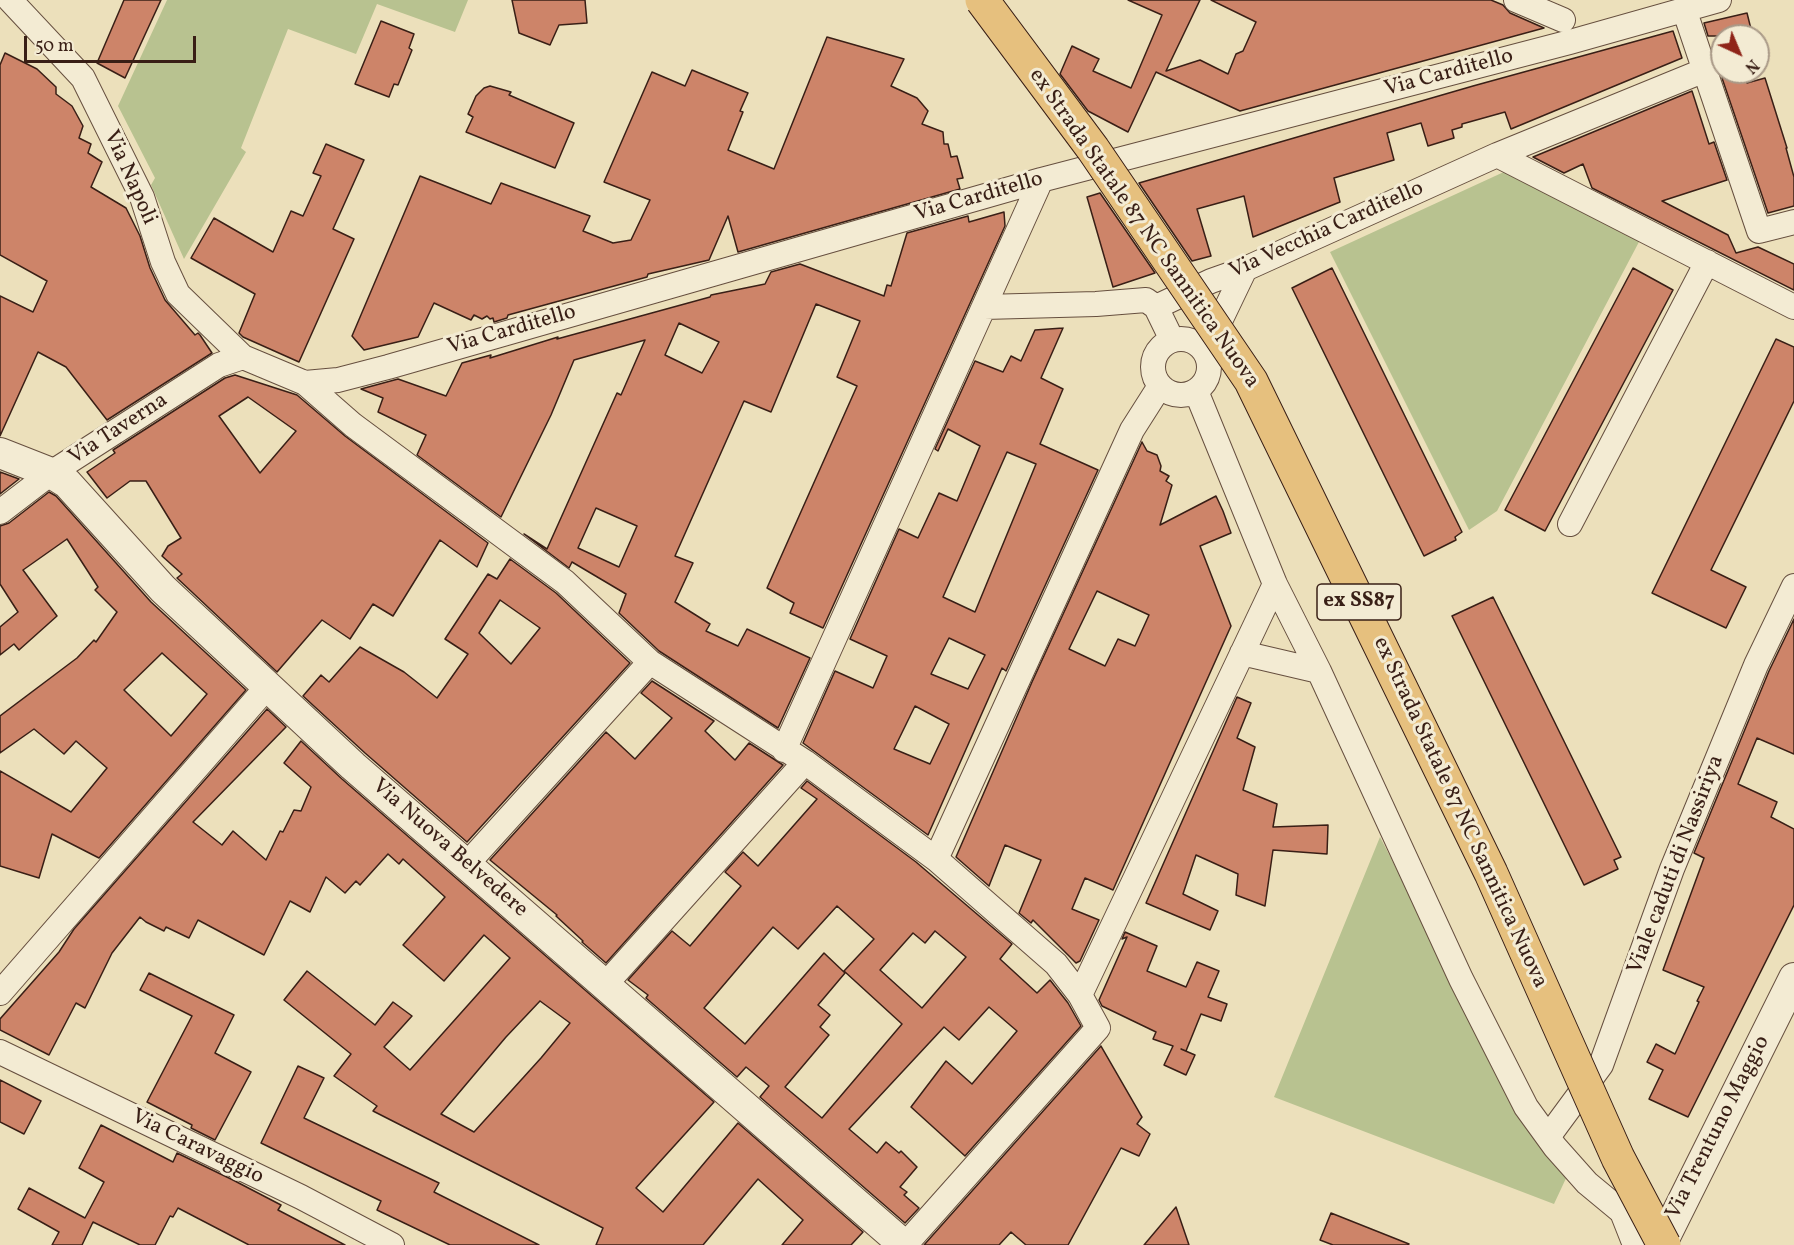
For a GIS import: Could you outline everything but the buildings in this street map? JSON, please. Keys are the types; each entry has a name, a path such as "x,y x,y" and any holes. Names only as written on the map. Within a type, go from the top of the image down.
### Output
{"highway":[{"name":"ex Strada Statale 87 NC Sannitica Nuova","path":"982,0 1094,149 1251,381 1491,873 1618,1158 1662,1245"}],"street":[{"name":"Via Napoli","path":"10,0 83,78 142,197 163,262 178,294 243,357"},
{"path":"1516,0 1563,21"},
{"name":"Via Carditello","path":"243,357 305,383 338,380 1041,180 1563,21 1684,9 1719,0"},
{"path":"1684,9 1759,231 1794,222"},
{"name":"Via Vecchia Carditello","path":"1156,306 1211,281 1245,269 1497,155 1705,70"},
{"path":"1497,155 1794,306"},
{"path":"784,750 1041,180"},
{"path":"1570,524 1707,262"},
{"path":"1206,353 1245,269"},
{"path":"984,307 1096,304 1146,300 1156,306 1172,340"},
{"path":"1188,339 1195,342 1206,353 1209,360 1208,376 1196,391 1177,395 1160,386 1155,378 1153,368 1158,350 1172,340 1188,339"},
{"name":"Via Taverna","path":"0,512 51,473 219,365 243,357"},
{"path":"305,383 353,425 565,582 650,662 805,762 936,859 1056,964 1080,995 1098,1028 905,1245"},
{"path":"936,859 1132,430 1160,386"},
{"path":"1196,391 1275,584 1319,671 1461,979 1526,1107 1587,1183 1622,1212 1635,1245"},
{"name":"Via Nuova Belvedere","path":"0,453 51,473 67,483 163,589 353,766 905,1245"},
{"path":"1080,995 1275,584"},
{"name":"Viale caduti di Nassiriya","path":"1548,1137 1601,1065 1672,869 1756,665 1794,586"},
{"path":"1242,653 1319,671"},
{"path":"467,864 650,662"},
{"path":"0,993 267,687"},
{"path":"604,986 805,762"},
{"name":"Via Trentuno Maggio","path":"1662,1245 1682,1201 1787,1011 1794,978"},
{"name":"Via Caravaggio","path":"0,1052 301,1197 392,1245"},
{"path":"1622,1212 1682,1201"}],"green space":[{"path":"167,0 468,0 455,32 377,4 356,54 288,29 241,148 246,152 184,259 151,185 155,178 118,106"},
{"path":"1506,171 1640,240 1497,511 1469,530 1330,252"},
{"path":"1380,837 1525,1116 1568,1174 1554,1204 1274,1097"}]}
